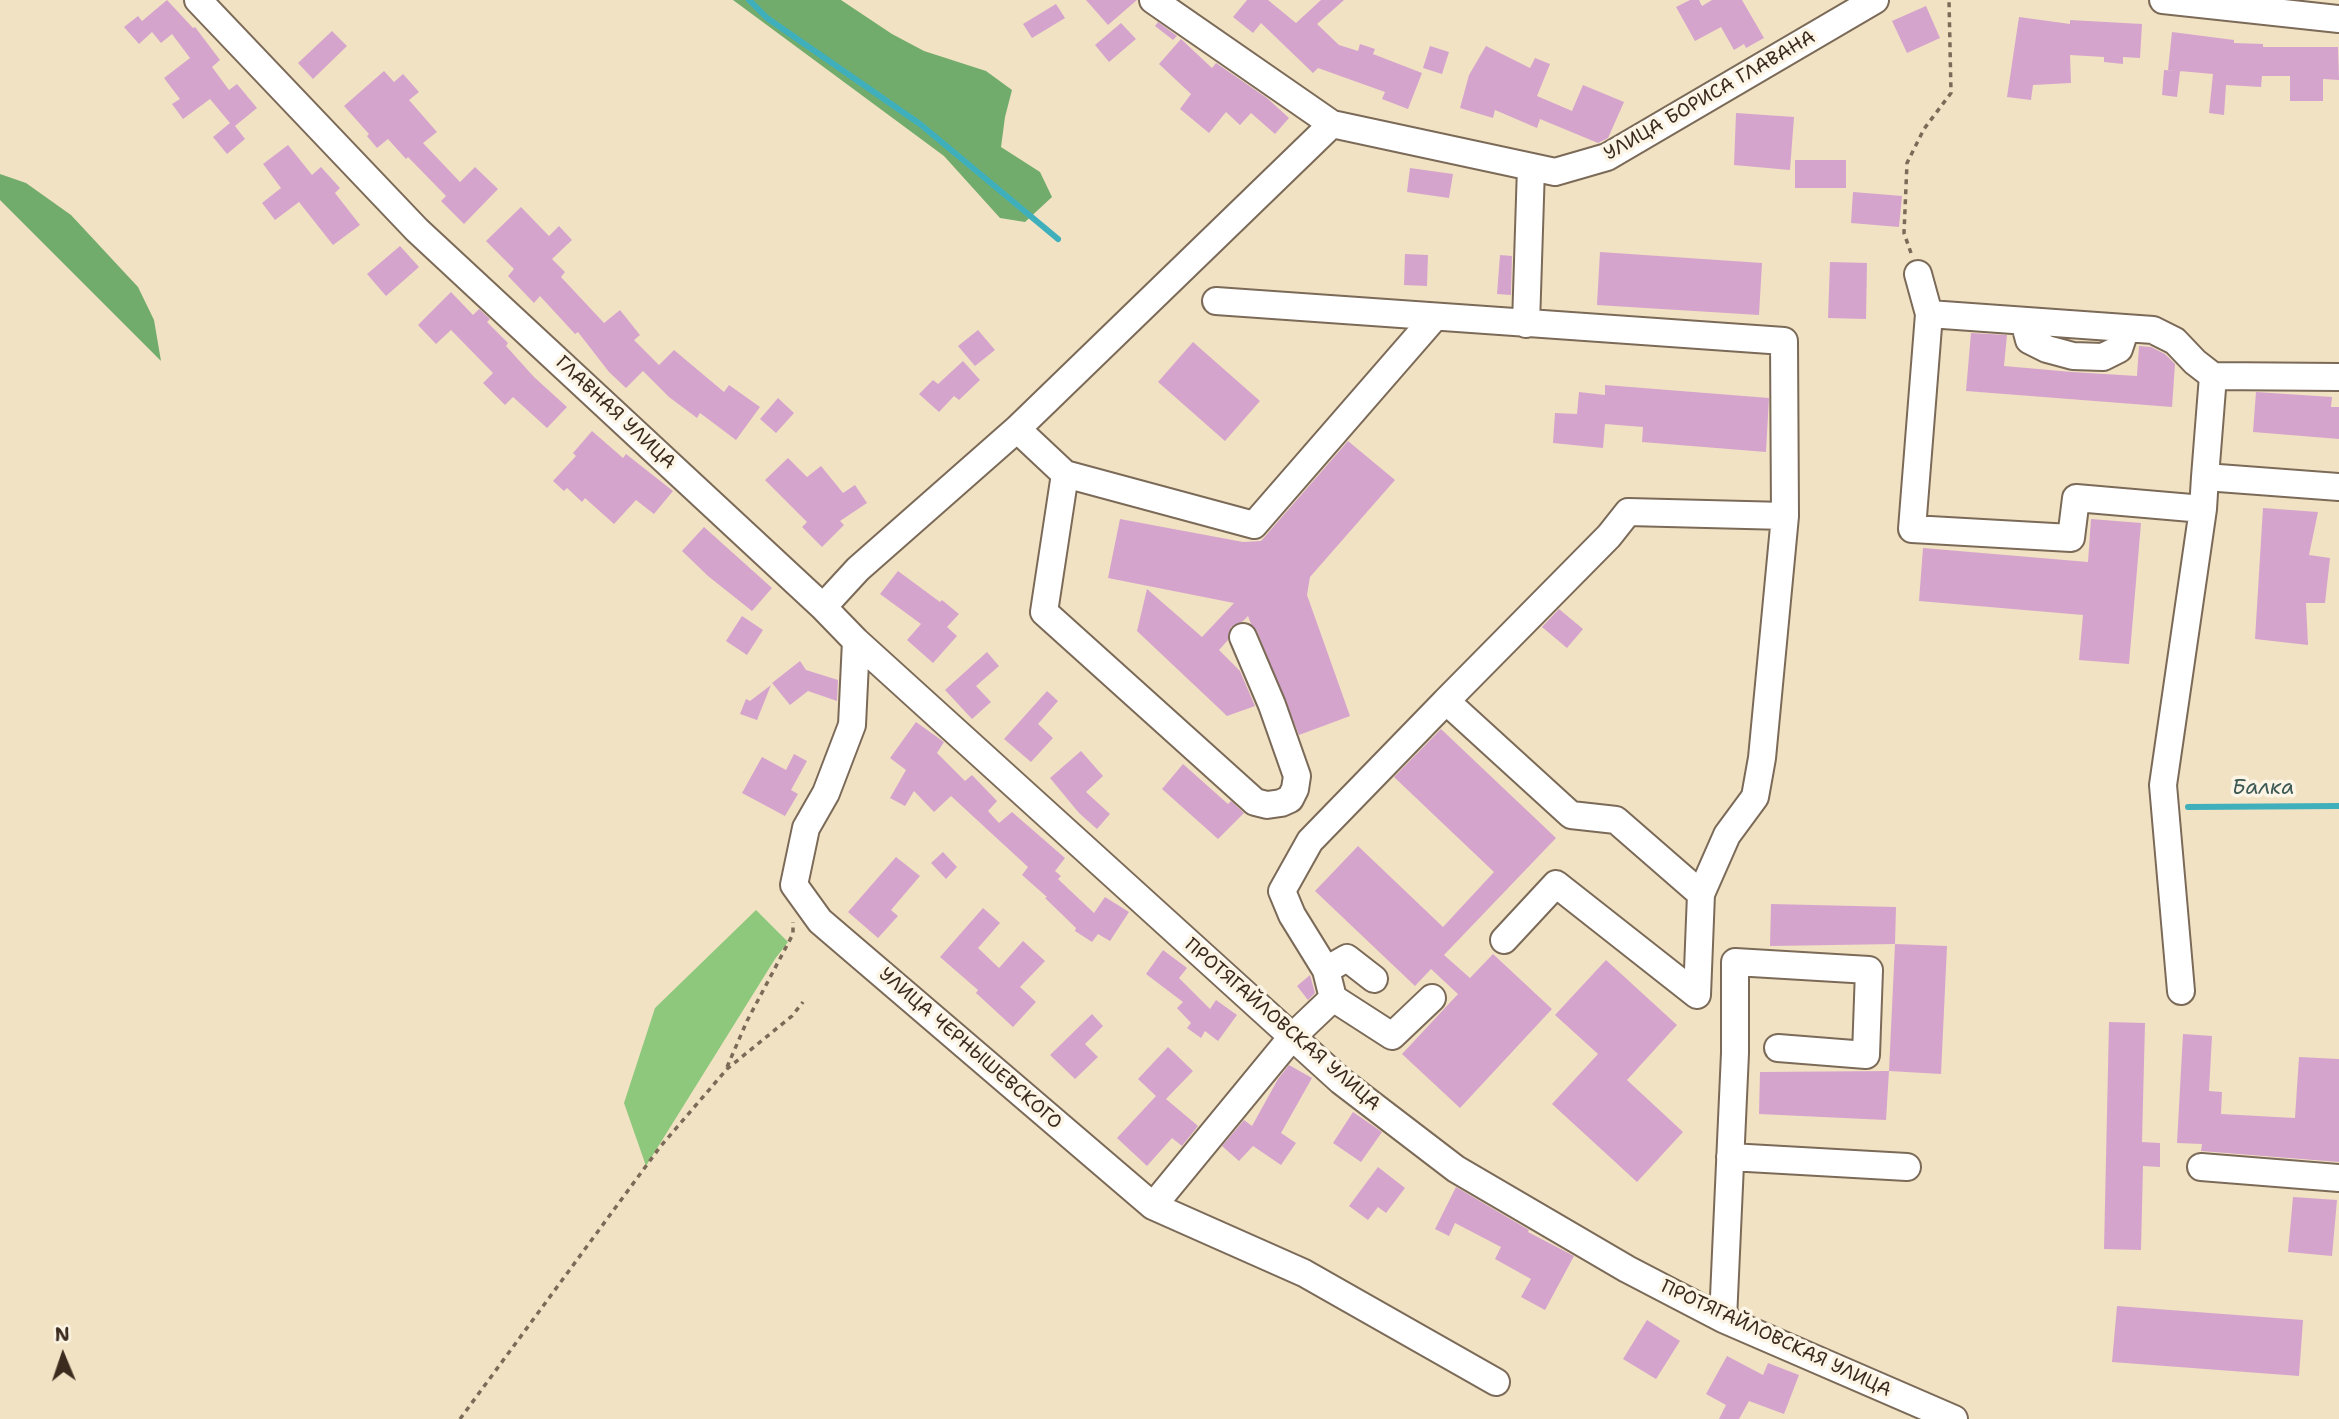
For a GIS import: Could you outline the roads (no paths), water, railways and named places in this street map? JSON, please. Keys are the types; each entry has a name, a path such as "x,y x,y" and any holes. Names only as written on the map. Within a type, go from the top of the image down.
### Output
{"street":[{"name":"ГЛАВНАЯ УЛИЦА","path":"198,0 417,230 823,607 856,641"},
{"path":"823,607 858,569 1017,429 1332,124 1153,0"},
{"name":"УЛИЦА БОРИСА ГЛАВАНА","path":"1332,124 1555,172 1607,157 1875,0"},
{"path":"2163,0 2213,2 2339,19"},
{"path":"1526,324 1531,167"},
{"path":"1918,274 1929,314 1912,529 2071,538 2076,498 2203,509"},
{"path":"1216,301 1784,341 1785,516 1762,758 1755,797 1727,835 1701,894 1697,995 1556,884 1504,940"},
{"path":"1929,314 2153,330 2175,341 2213,376 2339,377"},
{"path":"1017,429 1065,474 1254,525 1434,318"},
{"path":"2181,991 2163,785 2203,509 2213,376"},
{"path":"1065,474 1044,612 1255,802 1267,805 1281,803 1290,799 1297,776 1272,705 1243,637"},
{"path":"2206,477 2339,487"},
{"path":"1432,998 1392,1036 1333,998 1326,970 1292,915 1282,891 1310,841 1609,536 1628,512 1785,516"},
{"name":"УЛИЦА ЧЕРНЫШЕВСКОГО","path":"856,641 852,725 825,793 806,828 794,885 820,921 1153,1206 1304,1273 1496,1382"},
{"name":"ПРОТЯГАЙЛОВСКАЯ УЛИЦА","path":"856,641 1341,1081 1457,1168 1627,1269 1723,1319 1954,1419"},
{"path":"1446,701 1571,814 1616,820 1701,894"},
{"path":"1326,970 1348,958 1374,979"},
{"path":"1723,1319 1735,962 1869,970 1866,1055 1778,1048"},
{"path":"1153,1206 1292,1037 1333,998"},
{"path":"1730,1157 1907,1167"},
{"path":"2201,1167 2339,1178"}],"waterway":[{"path":"749,0 767,18 920,124 1058,239"},
{"name":"Балка","path":"2188,807 2339,806"}]}
